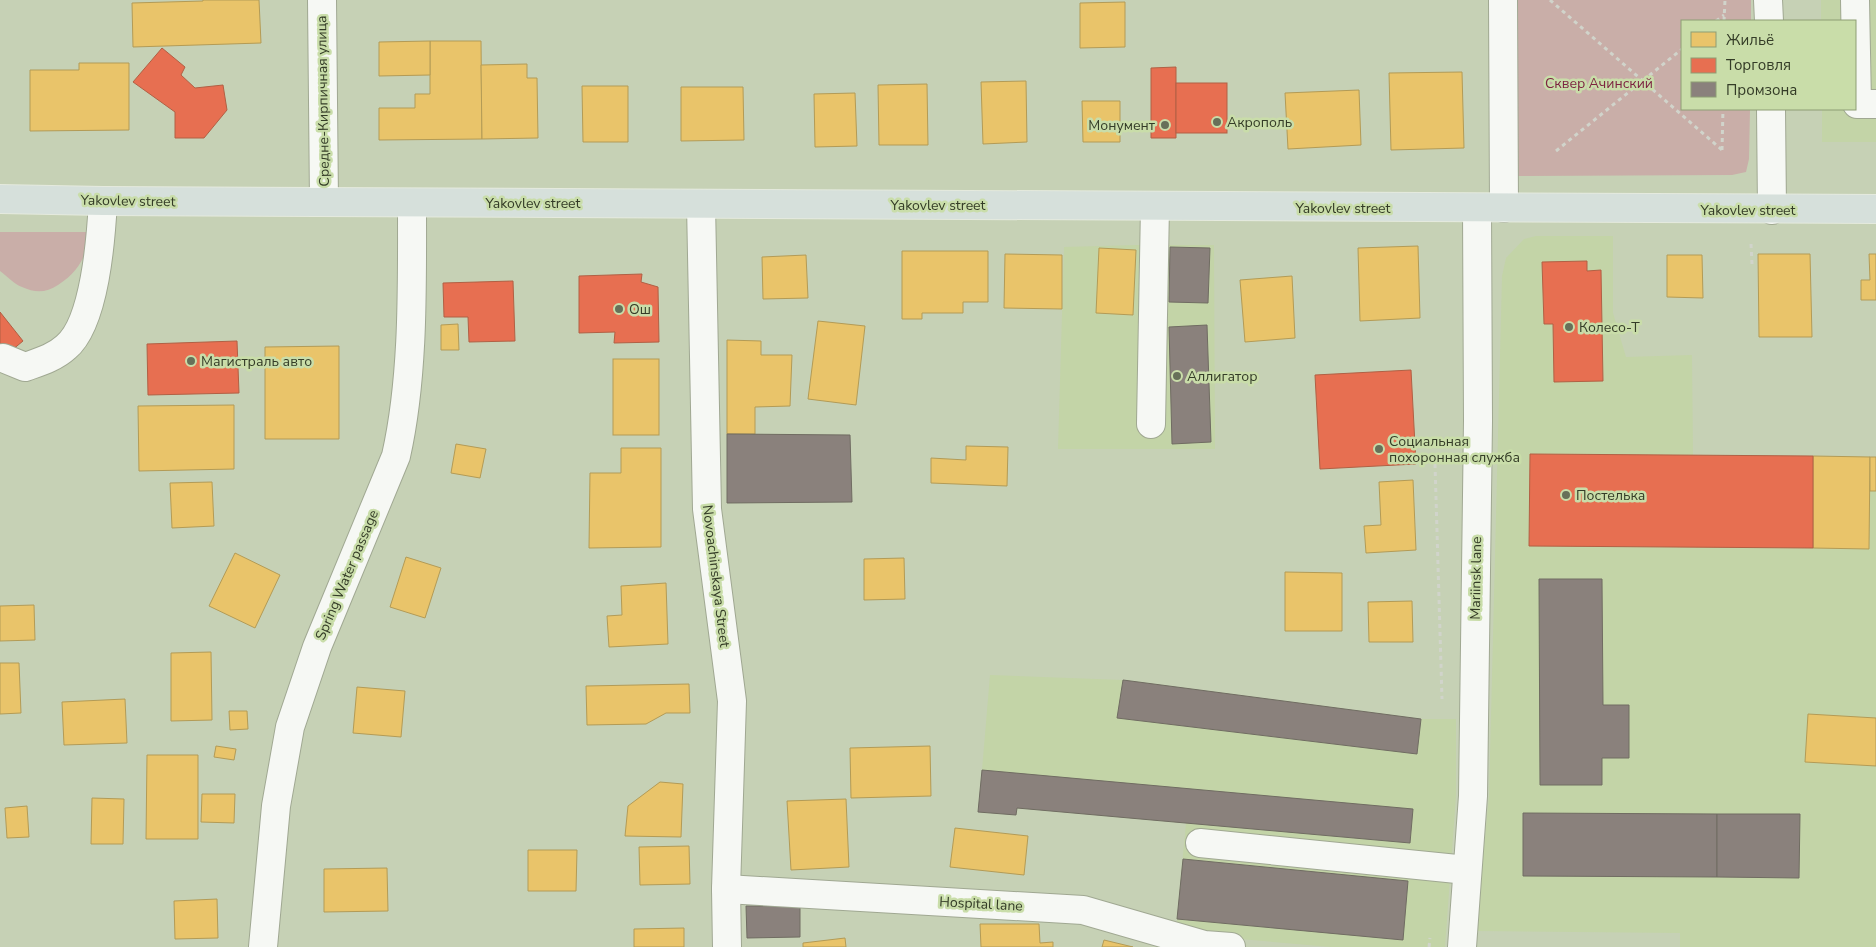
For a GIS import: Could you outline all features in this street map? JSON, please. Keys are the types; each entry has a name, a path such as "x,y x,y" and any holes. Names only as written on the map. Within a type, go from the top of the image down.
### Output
{"main road":[{"name":"Yakovlev street","path":"0,198 103,201 412,203 1876,210"}],"street":[{"name":"Средне-Кирпичная улица","path":"322,0 324,202"},
{"path":"1504,0 1504,208"},
{"path":"1768,0 1769,20"},
{"path":"1855,0 1855,20"},
{"path":"1856,52 1857,104 1876,104"},
{"path":"1771,110 1772,210"},
{"path":"3,358 25,367 52,357 67,347 79,332 94,283 103,201"},
{"name":"Spring Water passage","path":"263,947 276,806 290,727 317,647 396,456 402,431 406,400 412,299 412,203"},
{"name":"Novoachinskaya Street","path":"701,204 707,509 732,701 726,889 727,947"},
{"path":"1151,424 1155,206"},
{"name":"Mariinsk lane","path":"1462,947 1472,796 1478,451 1477,208"},
{"path":"1200,843 1467,870"},
{"name":"Hospital lane","path":"726,889 1083,910 1203,946 1231,947"}],"path":[{"path":"1550,0 1722,150 1723,110"},
{"path":"1724,0 1724,20"},
{"path":"1717,20 1725,14"},
{"path":"1556,151 1681,50"},
{"path":"1751,244 1752,264"},
{"path":"1435,464 1442,699"},
{"path":"1429,947 1431,929"}],"shaded area":[{"path":"1821,0 1876,0 1876,142 1822,142 1822,110 1856,110 1856,20 1821,20"},
{"path":"1536,236 1613,236 1613,313 1626,357 1692,355 1693,455 1876,457 1876,947 1680,947 1680,933 1476,931 1489,796 1502,276 1506,258 1524,239"},
{"path":"1214,245 1215,449 1058,449 1064,247"},
{"path":"990,675 1123,680 1421,719 1456,719 1456,796 1445,947 1331,947 1205,936 1176,929 1186,823 1017,808 982,770"}],"green space":[{"name":"Сквер Ачинский","path":"1517,0 1751,0 1751,20 1681,20 1681,110 1750,110 1749,159 1746,172 1732,175 1517,176"},
{"path":"0,232 93,232 81,262 72,274 54,288 40,291 19,286 0,271"}],"building: Жильё":[{"path":"259,0 261,43 133,47 132,3"},
{"path":"1125,2 1125,47 1080,48 1080,3"},
{"path":"430,41 481,41 482,139 379,140 379,108 415,108 415,94 430,94"},
{"path":"430,41 430,75 379,76 379,42"},
{"path":"79,63 129,63 129,130 30,131 30,70 79,70"},
{"path":"527,64 527,78 537,78 538,138 482,139 481,65"},
{"path":"1462,72 1464,148 1391,150 1389,73"},
{"path":"1026,81 1027,142 983,144 981,82"},
{"path":"927,84 928,145 879,145 878,85"},
{"path":"582,86 628,86 628,142 583,142"},
{"path":"681,87 743,87 744,140 681,141"},
{"path":"1359,90 1361,145 1288,149 1285,93"},
{"path":"855,93 857,146 815,147 814,94"},
{"path":"1082,101 1120,101 1120,142 1083,142"},
{"path":"1418,246 1420,318 1360,321 1358,248"},
{"path":"1099,248 1136,250 1133,315 1096,313"},
{"path":"902,251 988,251 988,302 963,302 963,313 922,313 922,319 902,319"},
{"path":"1005,254 1062,255 1062,309 1004,308"},
{"path":"1758,254 1810,254 1812,337 1759,337"},
{"path":"1869,254 1876,254 1876,300 1861,300 1861,280 1870,280"},
{"path":"806,255 808,298 763,299 762,257"},
{"path":"1667,255 1702,255 1703,298 1667,297"},
{"path":"1292,276 1295,338 1245,342 1240,280"},
{"path":"818,321 865,326 856,405 808,399"},
{"path":"458,324 459,350 441,350 441,325"},
{"path":"727,340 761,341 761,355 792,355 790,406 755,407 755,434 727,434"},
{"path":"339,346 339,439 265,439 265,347"},
{"path":"613,359 659,359 659,435 613,435"},
{"path":"234,405 234,469 139,471 138,406"},
{"path":"456,444 486,449 480,478 451,473"},
{"path":"966,446 1008,447 1007,486 931,483 931,458 966,460"},
{"path":"621,448 661,448 661,547 589,548 590,473 621,473"},
{"path":"1813,456 1870,457 1869,549 1813,548"},
{"path":"1870,457 1876,457 1876,491 1870,491"},
{"path":"1413,480 1416,550 1366,553 1364,526 1381,525 1379,482"},
{"path":"212,482 214,526 172,528 170,483"},
{"path":"235,553 280,575 255,628 209,606"},
{"path":"406,557 441,568 425,618 390,607"},
{"path":"904,558 905,599 864,600 864,559"},
{"path":"1285,572 1342,573 1342,631 1285,631"},
{"path":"666,583 668,644 609,647 607,616 622,615 621,586"},
{"path":"1412,601 1413,642 1369,642 1368,602"},
{"path":"34,605 35,640 0,641 0,606"},
{"path":"211,652 212,720 171,721 171,653"},
{"path":"0,663 19,663 21,713 0,714"},
{"path":"689,684 690,713 666,713 646,724 587,725 586,686"},
{"path":"357,687 405,691 401,737 353,733"},
{"path":"125,699 127,743 64,745 62,702"},
{"path":"229,711 247,711 248,729 230,730"},
{"path":"1808,714 1876,718 1876,766 1805,762"},
{"path":"216,746 236,749 234,760 214,757"},
{"path":"930,746 931,796 851,798 850,748"},
{"path":"147,755 198,755 198,839 146,839"},
{"path":"660,782 683,784 681,837 625,836 628,806"},
{"path":"202,794 235,794 234,823 201,822"},
{"path":"92,798 124,799 123,844 91,844"},
{"path":"846,799 849,867 791,870 787,801"},
{"path":"27,806 29,837 7,838 5,808"},
{"path":"955,828 1028,836 1024,875 950,867"},
{"path":"689,846 690,884 640,885 639,847"},
{"path":"528,850 577,850 576,891 528,891"},
{"path":"387,868 388,911 324,912 324,869"},
{"path":"217,899 218,938 175,939 174,901"},
{"path":"980,924 1039,924 1040,943 1053,942 1053,947 981,947"},
{"path":"684,928 684,947 634,947 634,929"},
{"path":"845,938 846,947 803,947 803,943"},
{"path":"1104,940 1133,947 1102,947"}],"building: Торговля":[{"path":"162,48 185,67 181,75 195,88 223,85 227,110 204,138 175,138 175,112 133,82"},
{"path":"1176,67 1176,138 1151,138 1151,68"},
{"path":"1176,83 1227,83 1227,133 1176,133"},
{"path":"1587,261 1587,271 1601,270 1603,381 1554,382 1553,324 1544,324 1542,262"},
{"name":"Ош","path":"642,274 641,282 658,287 659,342 614,343 615,332 579,333 579,276"},
{"path":"513,281 515,341 469,342 468,317 444,317 443,283"},
{"path":"0,312 23,341 0,360"},
{"path":"237,341 239,393 148,395 147,344"},
{"path":"1411,370 1416,464 1320,469 1315,375"},
{"path":"1530,454 1813,456 1813,548 1529,546"}],"building: Промзона":[{"path":"1170,247 1210,248 1208,303 1169,302"},
{"path":"1207,325 1211,442 1172,444 1169,327"},
{"path":"727,434 850,435 852,502 727,503"},
{"path":"1539,579 1602,579 1603,705 1629,705 1629,758 1602,758 1602,785 1540,785"},
{"path":"1123,680 1421,719 1417,754 1117,718"},
{"path":"982,770 1413,809 1410,843 1017,808 1016,815 978,812"},
{"path":"1523,813 1717,814 1717,877 1523,876"},
{"path":"1717,814 1800,814 1799,878 1717,877"},
{"path":"1183,859 1408,881 1403,940 1177,919"},
{"path":"746,906 800,906 800,937 747,938"}],"place":[{"name":"Акрополь","path":"1217,122"},
{"name":"Монумент","path":"1165,125"},
{"name":"Ош","path":"619,309"},
{"name":"Колесо-Т","path":"1569,327"},
{"name":"Магистраль авто","path":"191,361"},
{"name":"Аллигатор","path":"1177,376"},
{"name":"Социальная похоронная служба","path":"1379,449"},
{"name":"Постелька","path":"1566,495"}]}
